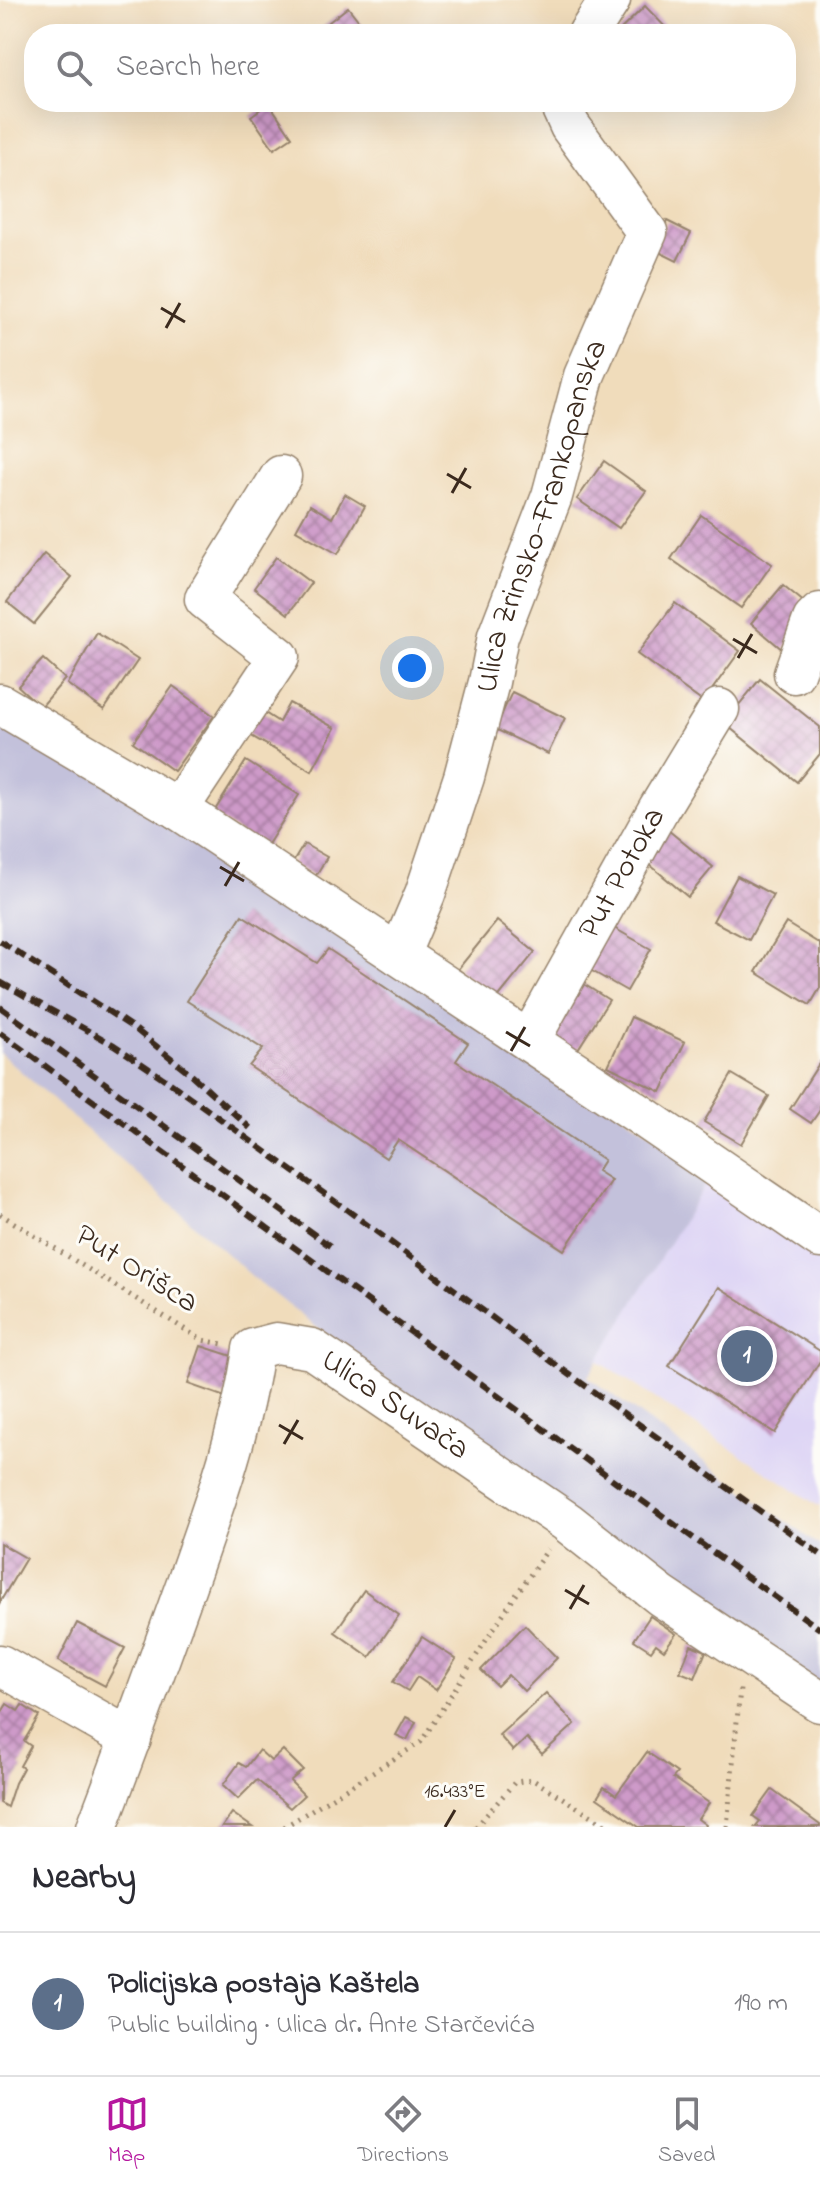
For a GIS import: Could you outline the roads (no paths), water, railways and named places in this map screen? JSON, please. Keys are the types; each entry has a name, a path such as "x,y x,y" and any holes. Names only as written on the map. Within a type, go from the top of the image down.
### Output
{"street":[{"path":"594,24 610,0"},
{"name":"Ulica Zrinsko-Frankopanska","path":"399,955 425,894 464,777 498,636 552,496 584,376 647,232 570,126 564,112"},
{"path":"178,809 279,657 205,599 281,476"},
{"path":"794,673 813,620 820,613"},
{"path":"0,704 178,809 636,1112 820,1238"},
{"name":"Put Potoka","path":"529,1041 659,808 719,709"},
{"name":"Ulica Suvača","path":"131,1739 215,1504 248,1388 253,1349 276,1343 312,1349 567,1522 661,1596 820,1702"},
{"path":"0,1665 131,1739 97,1827"}],"railway":[{"path":"0,941 135,1029 250,1128"},
{"path":"0,982 114,1045 169,1082 820,1554"},
{"path":"0,1007 330,1246"},
{"path":"0,1033 820,1629"}],"place":[{"name":"Policijska postaja Kaštela","path":"747,1356"}]}
